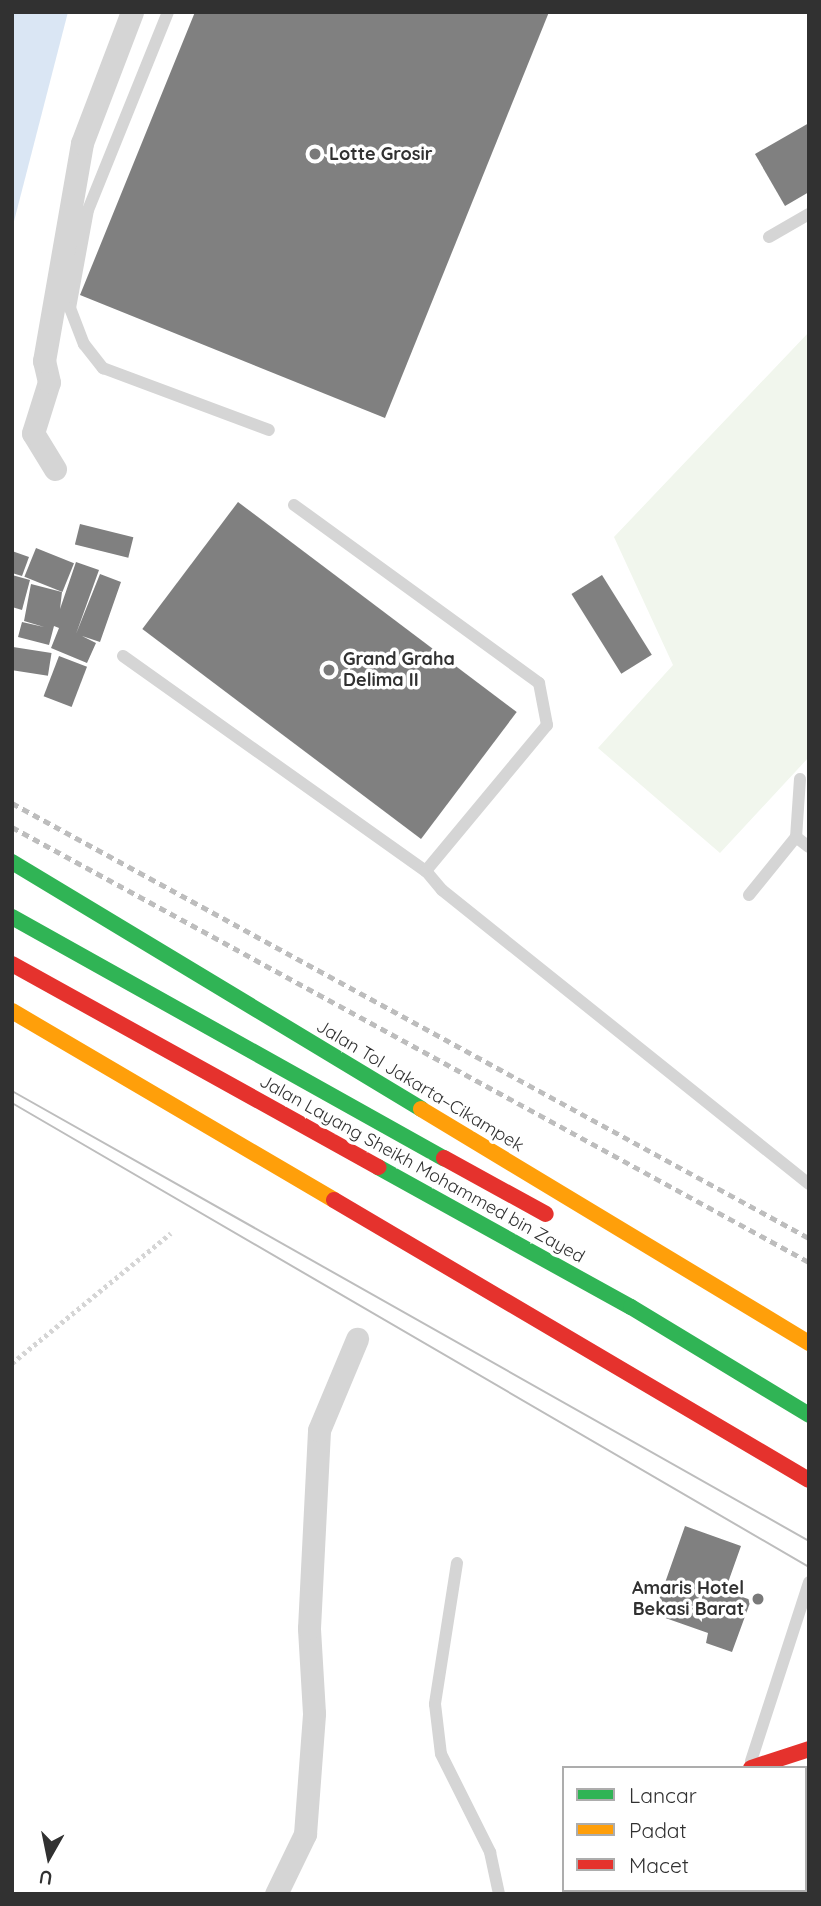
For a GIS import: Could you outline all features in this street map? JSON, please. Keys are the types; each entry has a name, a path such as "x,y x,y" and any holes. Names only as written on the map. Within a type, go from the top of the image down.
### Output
{"highway":[{"name":"Jalan Tol Jakarta–Cikampek","path":"12,862 809,1343"},
{"name":"Jalan Layang Sheikh Mohammed bin Zayed","path":"12,918 566,1225"},
{"name":"Jalan Layang Sheikh Mohammed bin Zayed","path":"12,964 631,1307 809,1415"},
{"path":"12,1011 809,1480"},
{"path":"756,1766 809,1749"}],"street":[{"path":"55,469 33,433 48,382 44,361 82,143 132,12"},
{"path":"276,1894 300,1849 306,1821 314,1713 309,1615 319,1430 357,1339"}],"lane":[{"path":"168,12 88,210 70,308 84,344 103,368 269,430"},
{"path":"769,237 809,215"},
{"path":"294,505 540,683 547,725 426,871"},
{"path":"123,656 426,871 442,890 809,1184"},
{"path":"749,895 796,837 800,779"},
{"path":"796,837 809,847"},
{"path":"457,1563 435,1704 442,1754 490,1852 499,1894"},
{"path":"751,1766 809,1582"}],"path":[{"path":"12,1363 172,1233"}],"shaded area":[{"path":"809,332 809,757 720,853 598,748 673,665 614,537"}],"water":[{"path":"12,12 68,12 12,229"}],"building":[{"name":"Lotte Grosir","path":"195,12 549,12 385,418 80,295"},
{"path":"809,123 809,192 785,206 755,154"},
{"name":"Grand Graha Delima II","path":"238,502 517,712 421,839 142,629"},
{"path":"80,524 133,537 128,558 75,544"},
{"path":"36,548 74,563 62,592 24,577"},
{"path":"12,551 29,557 22,576 12,573"},
{"path":"76,562 99,570 76,634 100,574 121,582 100,642 82,636 96,643 87,663 51,648 59,628 54,626 49,645 18,637 22,622 44,627 24,621 31,584 62,592 60,609"},
{"path":"12,575 30,580 22,610 12,607"},
{"path":"602,575 652,655 621,674 571,594"},
{"path":"13,647 52,653 48,676 12,670"},
{"path":"59,656 87,667 72,707 44,696"},
{"path":"685,1526 741,1546 725,1591 751,1600 732,1652 706,1643 708,1633 654,1614"}],"tram line":[{"path":"12,1091 809,1541"},
{"path":"12,1103 809,1567"}],"railway":[{"path":"12,803 809,1238"},
{"path":"12,827 809,1262"}],"traffic: fast":[{"path":"12,862 421,1109"},
{"path":"12,917 444,1158"},
{"path":"378,1167 631,1307 809,1415"}],"traffic: slow":[{"path":"12,1011 334,1200"},
{"path":"421,1109 809,1343"},
{"path":"807,1874 809,1869"}],"traffic: jam":[{"path":"12,964 378,1167"},
{"path":"444,1158 546,1214"},
{"path":"334,1200 809,1480"},
{"path":"757,1766 809,1749"}],"place":[{"name":"Lotte Grosir","path":"315,154"},
{"name":"Grand Graha Delima II","path":"329,670"},
{"name":"Amaris Hotel Bekasi Barat","path":"758,1599"}]}
